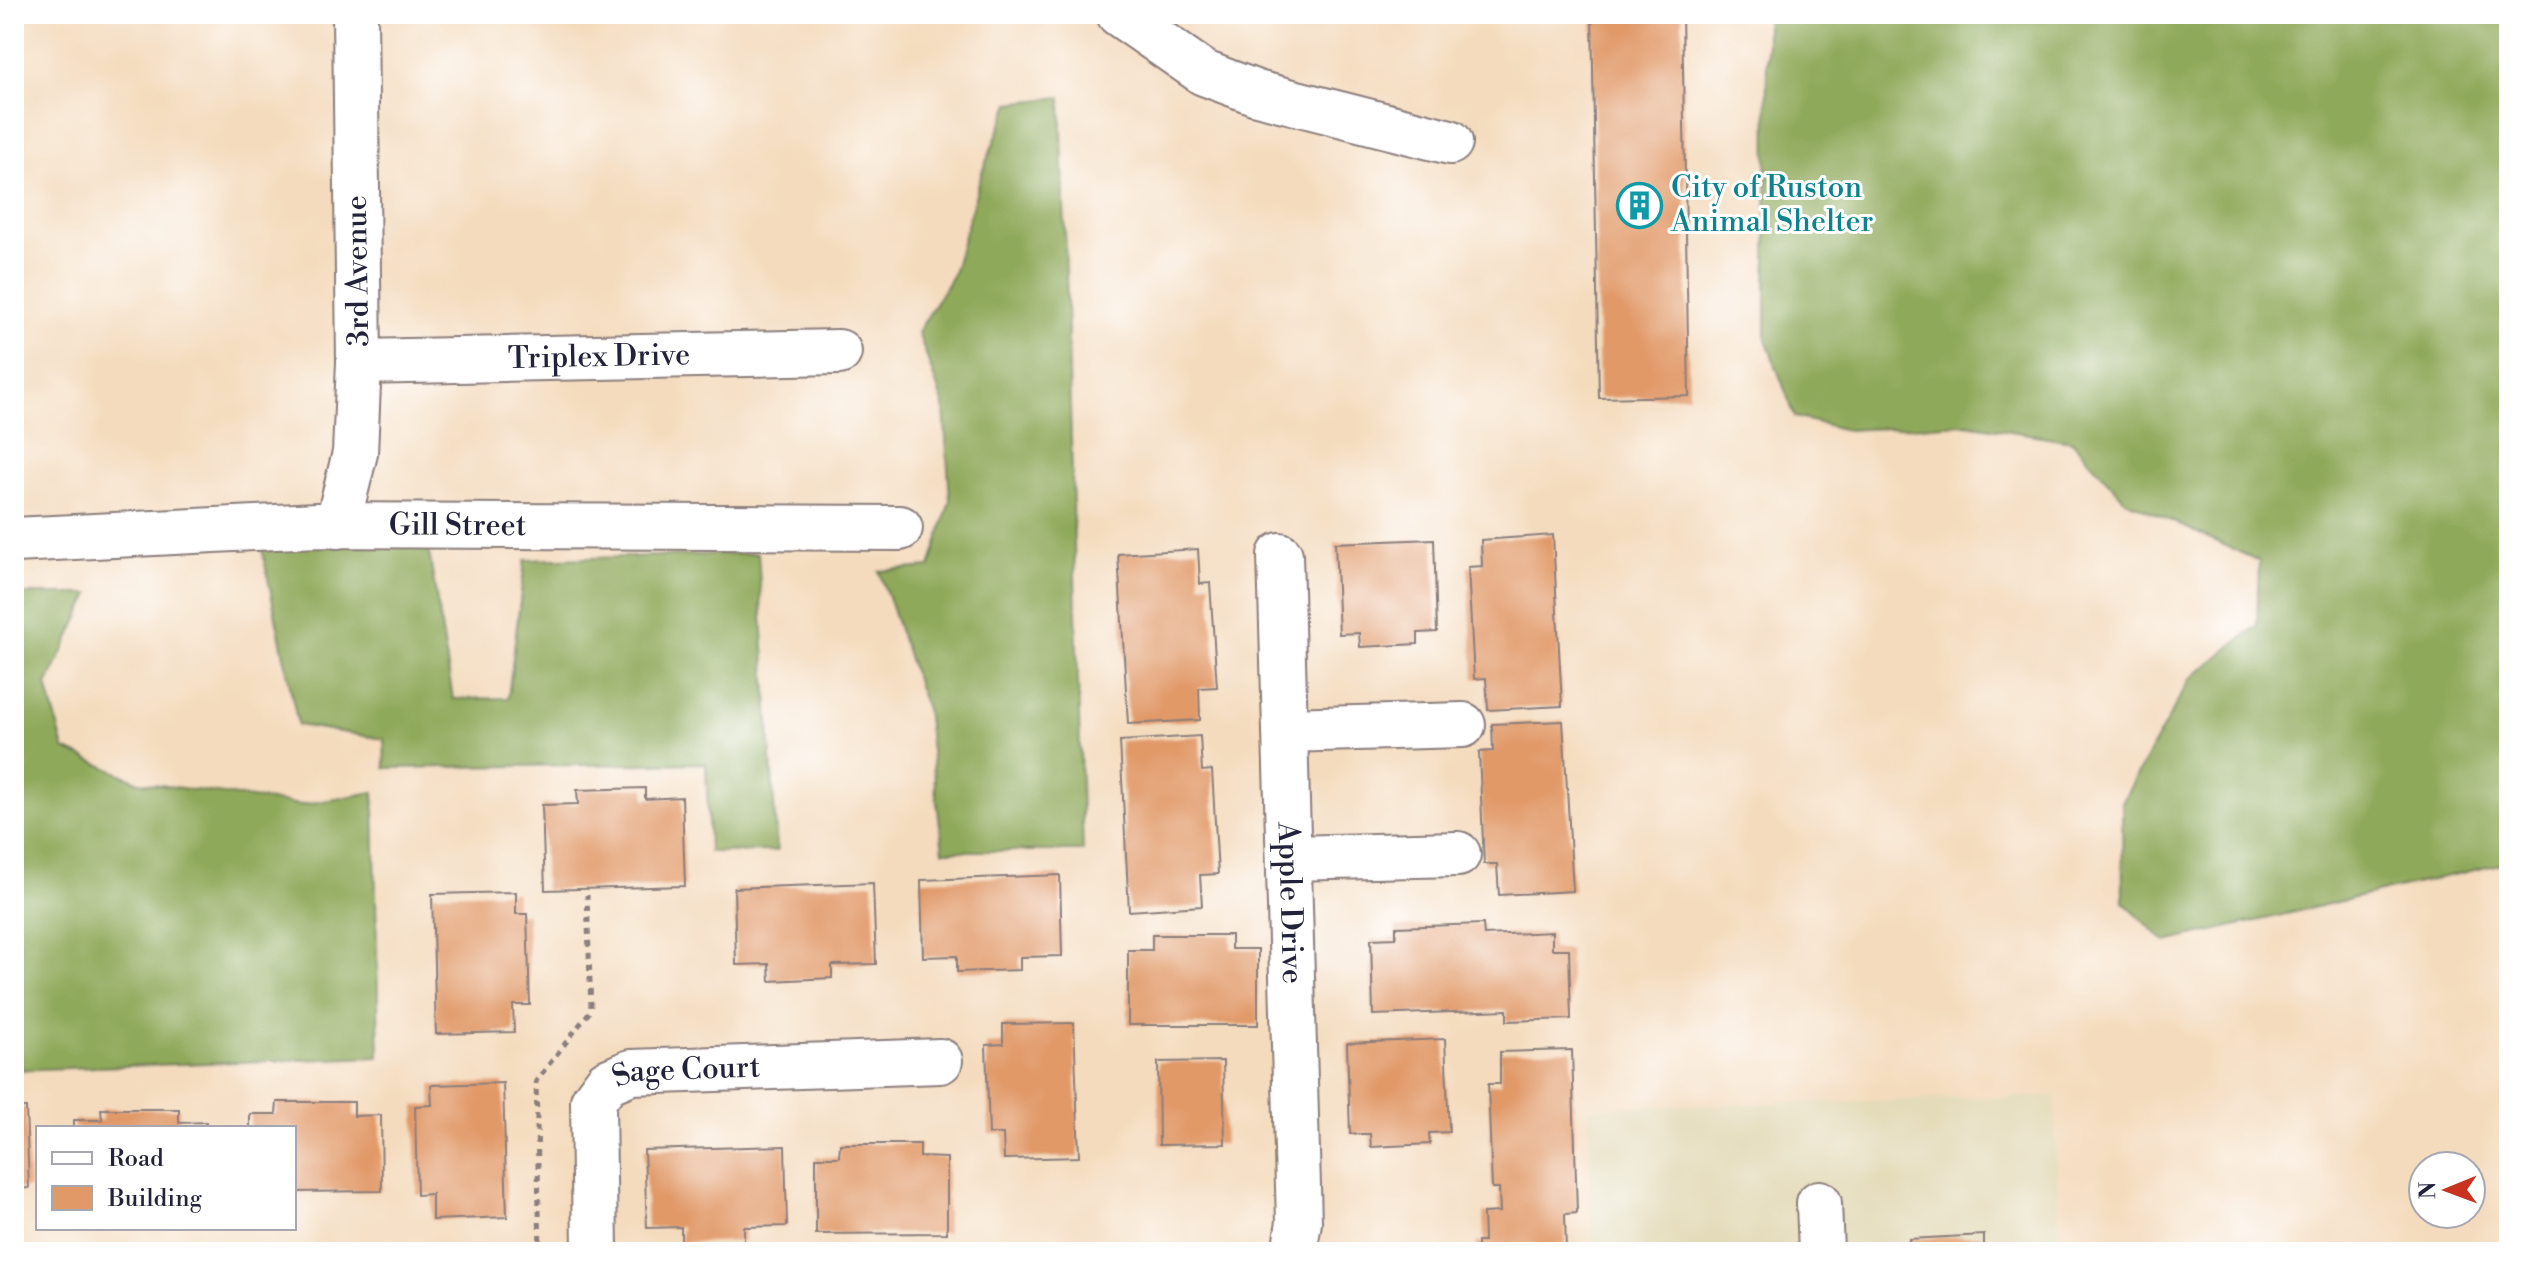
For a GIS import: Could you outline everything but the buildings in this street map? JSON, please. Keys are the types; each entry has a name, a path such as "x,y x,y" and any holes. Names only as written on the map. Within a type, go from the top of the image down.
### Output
{"street":[{"name":"3rd Avenue","path":"337,526 355,453 359,362 355,14"},
{"path":"1119,14 1204,73 1257,93 1450,142"},
{"name":"Triplex Drive","path":"359,362 839,352"},
{"name":"Gill Street","path":"14,540 337,526 900,528"},
{"name":"Apple Drive","path":"1280,555 1299,1222 1294,1252"},
{"path":"1285,730 1463,725"},
{"path":"1289,858 1458,854"},
{"name":"Sage Court","path":"595,1252 593,1101 607,1082 631,1072 940,1061"},
{"path":"1819,1203 1821,1252"}],"shaded area":[{"path":"2054,1096 2060,1252 1593,1252 1588,1108"}],"green space":[{"path":"1767,14 2509,14 2509,862 2166,942 2123,902 2122,802 2190,679 2257,626 2259,561 2125,500 2072,441 1967,424 1846,430 1795,417 1766,339"},
{"path":"1061,97 1083,851 943,851 926,709 879,571 930,567 950,501 944,406 918,332 953,274 982,172 1010,103"},
{"path":"261,544 428,546 453,699 508,698 525,560 758,553 777,851 709,852 706,763 385,768 384,739 298,725"},
{"path":"16,594 90,594 47,685 64,749 139,782 301,805 374,792 379,1057 14,1070"}],"place":[{"name":"City of Ruston Animal Shelter","path":"1640,205"}]}
